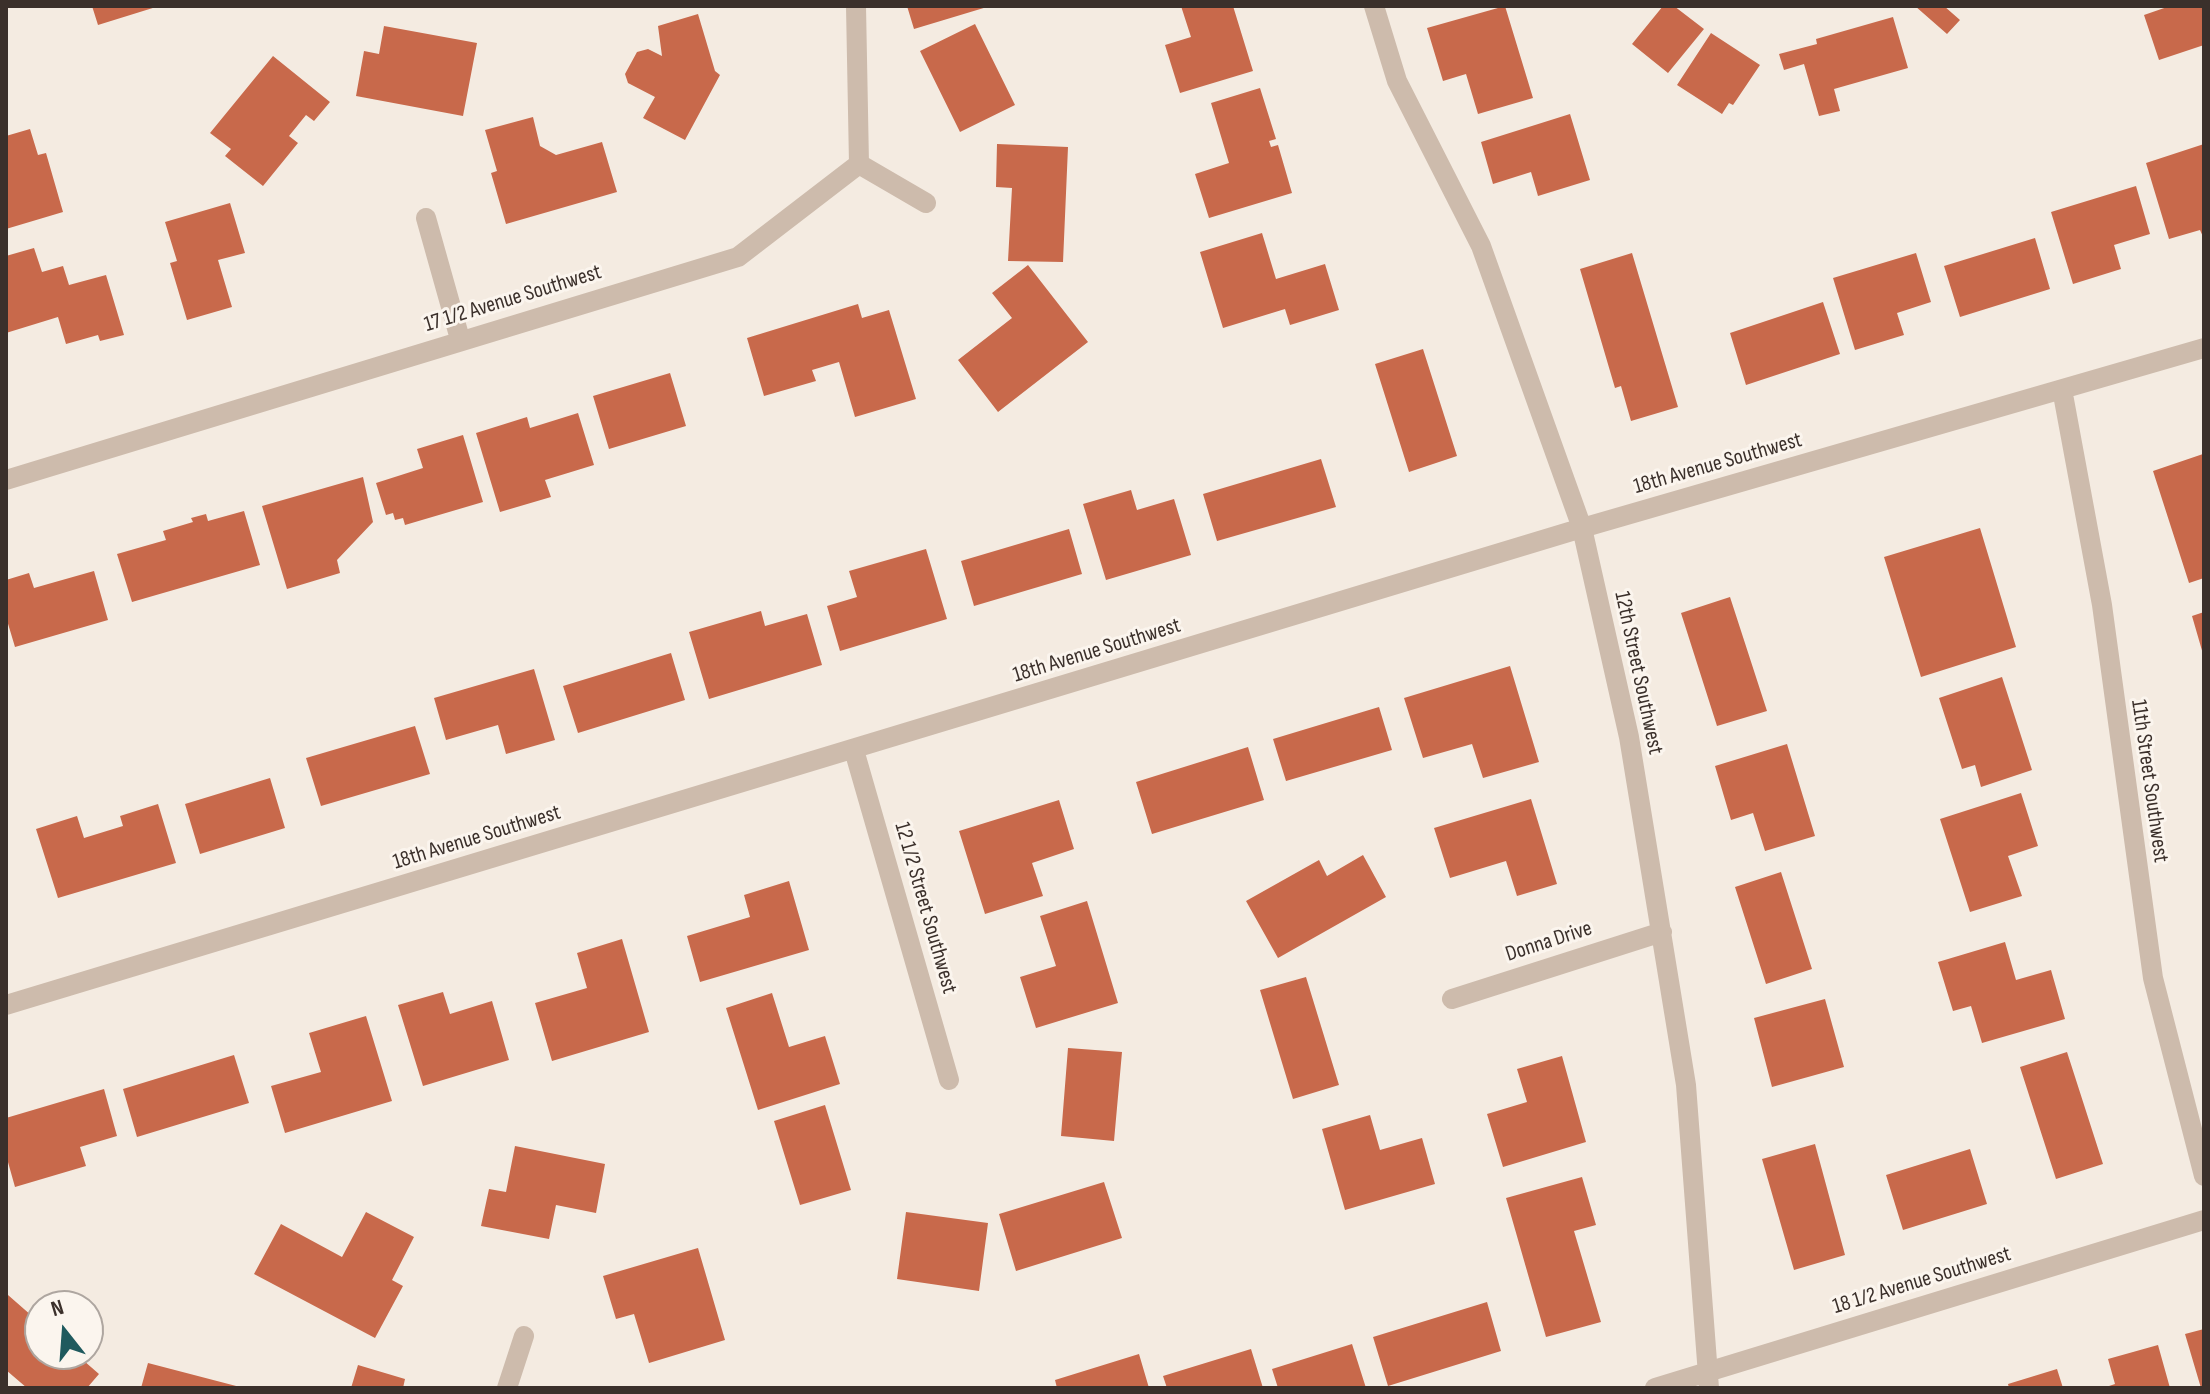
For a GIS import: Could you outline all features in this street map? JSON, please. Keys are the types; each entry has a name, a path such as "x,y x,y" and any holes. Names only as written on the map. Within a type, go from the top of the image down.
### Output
{"street":[{"path":"856,6 859,164 926,203"},
{"name":"12th Street Southwest","path":"1374,6 1397,81 1481,246 1582,528 1629,737 1686,1085 1709,1380"},
{"name":"17 1/2 Avenue Southwest","path":"6,480 460,339 738,257 859,164"},
{"path":"426,218 460,339"},
{"name":"18th Avenue Southwest","path":"6,1005 1582,528 2204,348"},
{"name":"11th Street Southwest","path":"2062,389 2102,605 2153,978 2204,1176"},
{"name":"12 1/2 Street Southwest","path":"854,750 949,1080"},
{"name":"Donna Drive","path":"1452,999 1662,932"},
{"name":"18 1/2 Avenue Southwest","path":"1655,1388 1709,1380 2204,1220"},
{"path":"507,1388 524,1336"}],"building":[{"path":"92,6 156,6 156,7 98,25"},
{"path":"907,6 987,6 987,7 914,29"},
{"path":"1181,6 1233,6 1253,71 1180,93 1165,45 1191,37"},
{"path":"1505,6 1533,98 1478,114 1466,74 1443,81 1427,28"},
{"path":"1663,6 1674,6 1704,29 1668,73 1632,44"},
{"path":"1915,6 1944,6 1960,20 1947,34"},
{"path":"2170,6 2204,6 2204,45 2159,60 2144,15"},
{"path":"698,14 715,71 720,75 685,140 643,118 655,97 628,83 625,74 637,52 648,49 662,56 658,26"},
{"path":"1893,17 1908,68 1834,89 1840,111 1819,116 1804,64 1784,70 1779,54 1817,44 1816,39"},
{"path":"975,24 1015,105 960,132 920,51"},
{"path":"384,26 477,43 463,116 356,96 364,51 379,54"},
{"path":"1711,33 1760,65 1733,105 1729,103 1722,114 1677,85"},
{"path":"273,56 330,102 314,121 306,115 289,136 298,143 263,186 225,156 231,149 210,133"},
{"path":"1260,88 1276,139 1269,141 1271,147 1278,145 1292,193 1209,218 1195,174 1229,163 1211,103"},
{"path":"1570,114 1590,180 1538,196 1531,172 1493,184 1481,142"},
{"path":"533,117 540,146 556,155 602,142 617,192 506,224 491,173 497,171 485,130"},
{"path":"30,129 38,155 46,153 63,212 6,229 6,136"},
{"path":"997,144 1068,147 1063,262 1008,261 1012,188 996,187"},
{"path":"2204,144 2204,239 2200,230 2169,239 2146,163"},
{"path":"2136,186 2150,234 2114,245 2121,269 2073,284 2051,212"},
{"path":"230,203 245,253 218,260 232,307 187,320 170,263 177,261 165,222"},
{"path":"1262,233 1276,279 1325,264 1339,310 1290,325 1285,309 1223,328 1200,252"},
{"path":"2035,238 2050,289 1960,317 1944,266"},
{"path":"34,248 42,272 63,266 69,285 106,275 124,335 100,341 98,335 66,344 58,317 6,333 6,256"},
{"path":"1632,253 1678,407 1631,421 1621,386 1615,388 1580,269"},
{"path":"1916,253 1931,302 1897,313 1904,335 1855,350 1833,278"},
{"path":"1028,265 1088,342 998,412 958,360 1012,318 992,293"},
{"path":"1823,302 1840,354 1746,385 1730,333"},
{"path":"858,304 862,318 889,310 916,399 855,417 839,362 812,370 816,381 764,396 747,338"},
{"path":"1423,349 1457,456 1409,472 1375,364"},
{"path":"670,373 686,426 609,449 593,396"},
{"path":"578,413 594,465 545,480 551,497 500,512 476,433 527,417 530,428"},
{"path":"463,435 483,502 405,525 403,518 395,520 393,513 386,515 376,483 423,468 417,449"},
{"path":"2203,454 2204,578 2189,583 2153,471"},
{"path":"1321,459 1336,507 1217,541 1203,494"},
{"path":"363,477 373,522 337,560 340,573 287,589 262,506"},
{"path":"1131,490 1137,510 1174,499 1191,555 1106,580 1083,504"},
{"path":"244,511 260,565 132,602 117,554 166,540 163,531 193,522 191,518 206,514 208,521"},
{"path":"1980,528 2016,647 1921,677 1884,557"},
{"path":"1069,529 1082,574 974,606 961,561"},
{"path":"926,549 947,619 840,651 827,606 857,597 849,571"},
{"path":"94,571 108,620 15,647 6,617 6,580 29,573 34,588"},
{"path":"1730,597 1767,711 1717,726 1681,613"},
{"path":"761,611 765,626 807,614 822,665 709,699 689,632"},
{"path":"2204,612 2204,654 2203,654 2192,616"},
{"path":"671,653 685,700 578,733 563,686"},
{"path":"1510,666 1539,762 1483,778 1472,744 1423,758 1404,698"},
{"path":"534,669 555,740 506,754 498,725 446,740 434,698"},
{"path":"2002,677 2032,770 1981,787 1975,765 1962,769 1939,698"},
{"path":"1379,707 1392,750 1286,781 1273,739"},
{"path":"415,726 430,774 321,806 306,758"},
{"path":"1787,744 1815,836 1765,851 1753,813 1731,820 1715,766"},
{"path":"1248,747 1264,800 1152,834 1136,782"},
{"path":"270,778 285,828 200,854 185,804"},
{"path":"2021,793 2038,846 2008,856 2022,896 1970,912 1940,819"},
{"path":"1531,799 1557,884 1517,896 1506,861 1450,878 1434,828"},
{"path":"1059,800 1074,849 1032,863 1043,896 985,914 959,831"},
{"path":"158,804 176,863 58,898 36,829 77,816 84,838 123,826 120,816"},
{"path":"1363,855 1386,897 1278,958 1246,901 1319,860 1327,876"},
{"path":"1781,872 1812,969 1766,984 1735,887"},
{"path":"789,881 809,950 700,982 687,936 750,917 744,895"},
{"path":"1087,901 1118,1003 1036,1028 1020,977 1056,966 1040,916"},
{"path":"622,939 649,1032 552,1061 535,1003 587,988 577,953"},
{"path":"2005,942 2016,980 2051,970 2065,1019 1982,1043 1971,1006 1953,1011 1938,962"},
{"path":"1306,977 1339,1085 1293,1099 1260,990"},
{"path":"443,992 450,1014 492,1001 509,1060 423,1086 398,1005"},
{"path":"772,993 789,1047 825,1036 840,1084 758,1110 726,1008"},
{"path":"1825,999 1844,1067 1772,1087 1754,1018"},
{"path":"366,1016 392,1101 285,1133 271,1086 321,1072 309,1033"},
{"path":"1068,1048 1122,1052 1114,1141 1061,1136"},
{"path":"2067,1052 2103,1164 2056,1179 2020,1067"},
{"path":"234,1055 249,1103 137,1137 123,1089"},
{"path":"1562,1056 1586,1142 1503,1167 1487,1114 1527,1102 1517,1069"},
{"path":"104,1089 117,1136 80,1147 86,1166 15,1187 6,1155 6,1118"},
{"path":"825,1105 851,1190 800,1205 774,1121"},
{"path":"1370,1115 1380,1150 1422,1138 1435,1184 1345,1210 1322,1129"},
{"path":"1815,1144 1845,1255 1794,1270 1762,1159"},
{"path":"515,1146 605,1164 596,1213 556,1205 549,1239 481,1226 489,1189 506,1192"},
{"path":"1970,1149 1987,1204 1903,1230 1886,1175"},
{"path":"1582,1177 1596,1225 1574,1231 1601,1322 1546,1337 1506,1198"},
{"path":"1104,1182 1122,1238 1016,1271 999,1214"},
{"path":"366,1212 414,1237 392,1280 403,1286 375,1338 254,1274 281,1224 342,1257"},
{"path":"906,1212 988,1223 979,1291 897,1279"},
{"path":"698,1248 725,1340 649,1363 634,1314 616,1319 603,1276"},
{"path":"8,1295 24,1309 24,1370 94,1370 99,1374 87,1388 27,1388 6,1370"},
{"path":"1487,1302 1501,1351 1388,1386 1373,1337"},
{"path":"2204,1329 2204,1388 2201,1388 2185,1334"},
{"path":"1352,1344 1366,1388 1278,1388 1272,1369"},
{"path":"2158,1345 2170,1388 2103,1388 2115,1384 2108,1359"},
{"path":"1251,1349 1263,1388 1167,1388 1163,1376"},
{"path":"1139,1354 1149,1388 1057,1388 1055,1380"},
{"path":"148,1363 240,1387 240,1388 141,1388"},
{"path":"358,1365 405,1379 403,1388 351,1388"},
{"path":"2057,1369 2063,1388 2009,1388 2008,1384"}]}
